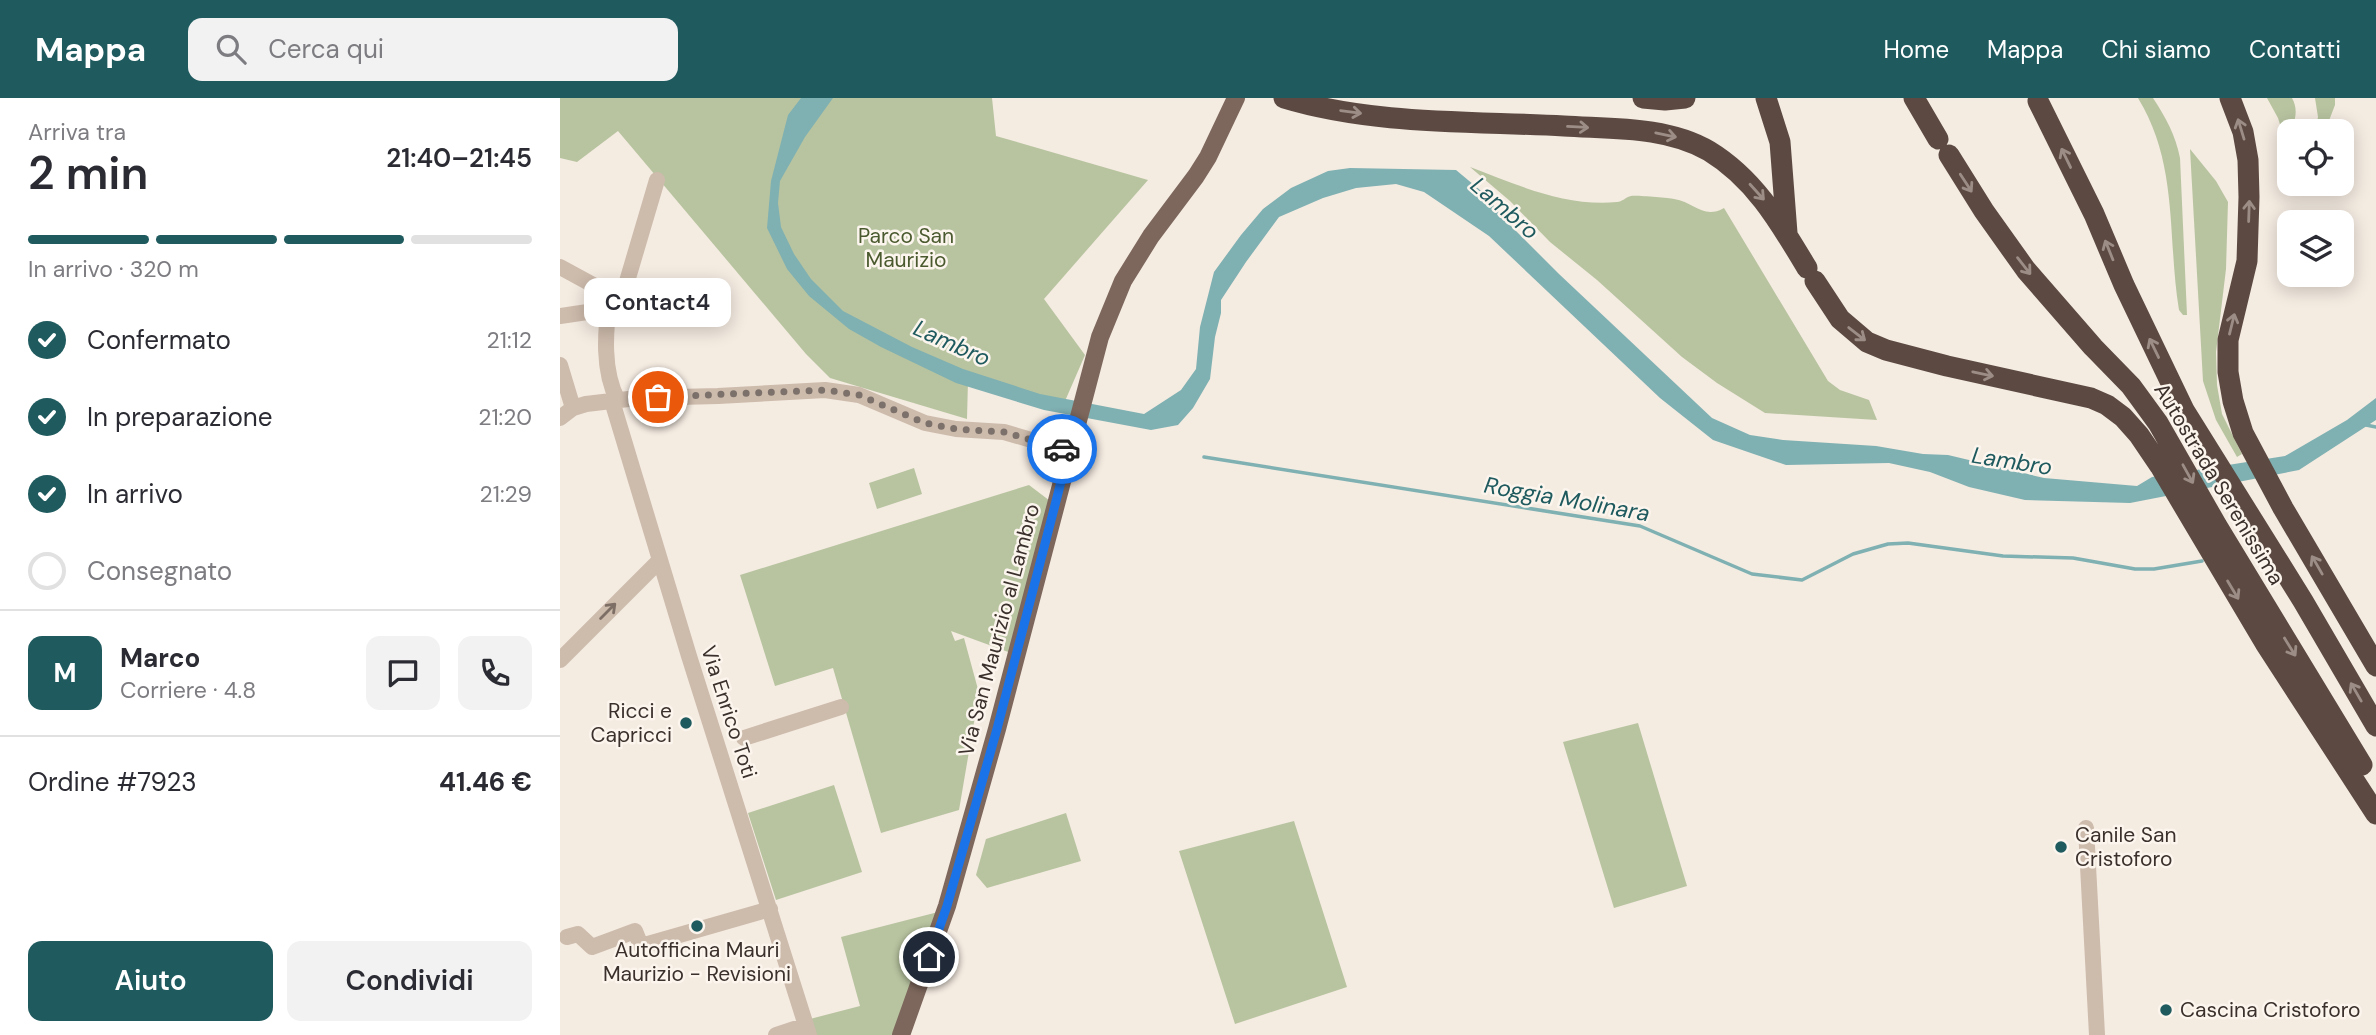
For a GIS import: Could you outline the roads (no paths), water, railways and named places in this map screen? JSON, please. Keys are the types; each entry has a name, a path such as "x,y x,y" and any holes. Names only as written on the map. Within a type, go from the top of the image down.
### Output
{"highway":[{"path":"1284,98 1371,115 1607,128 1676,137 1709,151 1736,172 1765,201 1840,319 1867,342 1886,350 2091,398 2107,405 2123,417 2139,435 2207,528 2264,643 2376,814"},
{"path":"1643,98 1685,98"},
{"path":"1766,98 1780,142 1787,234"},
{"name":"Autostrada Serenissima","path":"1914,98 1984,211 2026,270 2131,386 2158,423 2207,528 2376,787"},
{"path":"2230,98 2243,132 2248,160 2249,197 2247,261 2228,340 2228,372 2233,401 2243,433 2283,508 2376,666"},
{"name":"Autostrada Serenissima","path":"2038,101 2094,214 2124,285 2184,410 2376,726"}],"main road":[{"name":"Via San Maurizio al Lambro","path":"901,1035 950,893 997,729 1100,337 1123,281 1151,236 1196,176 1232,105"}],"street":[{"name":"Via Enrico Toti","path":"657,180 617,297 607,316 608,367 615,401 692,667 808,1030"},
{"path":"560,267 617,297"},
{"path":"560,316 593,311 607,316"},
{"path":"560,365 566,413 636,398 825,390 859,395 925,423 956,429 1004,432 1069,451"},
{"path":"560,660 660,560"},
{"name":"Via Enrico Toti","path":"744,738 841,707"},
{"path":"2086,828 2097,1035"},
{"path":"567,937 578,934 592,947 635,931 641,946 770,909"},
{"path":"776,1035 808,1030"}],"water":[{"path":"801,98 833,98 805,137 780,181 778,203 781,227 794,254 811,279 843,311 912,347 963,369 1040,394 1144,414 1181,390 1196,369 1200,327 1214,272 1263,209 1291,188 1328,171 1350,168 1456,170 1486,195 1503,218 1559,274 1712,418 1750,435 1948,455 2044,478 2137,486 2152,477 2285,456 2347,420 2376,398 2376,420 2299,470 2130,503 2025,500 1969,487 1930,472 1889,463 1786,465 1713,440 1660,398 1489,236 1424,192 1396,184 1356,188 1323,198 1279,217 1221,300 1210,379 1193,408 1178,425 1151,430 1044,410 956,383 881,347 849,329 809,296 787,269 767,228 771,181 788,115"}],"waterway":[{"path":"2366,425 2376,427"},
{"name":"Roggia Molinara","path":"1204,457 1640,526 1752,574 1802,580 1853,554 1888,544 1908,543 2003,556 2073,558 2135,569 2154,569 2202,561"}],"place":[{"name":"Contact4","path":"658,397"},
{"name":"Ricci e Capricci","path":"686,723"},
{"name":"Canile San Cristoforo","path":"2061,847"},
{"name":"Autofficina Mauri Maurizio - Revisioni","path":"697,926"},
{"name":"Cascina Cristoforo","path":"2166,1010"}],"water label":[{"name":"Lambro","path":"1505,208"},
{"name":"Lambro","path":"952,343"},
{"name":"Lambro","path":"2012,461"}],"park label":[{"name":"Parco San Maurizio","path":"906,248"}]}
